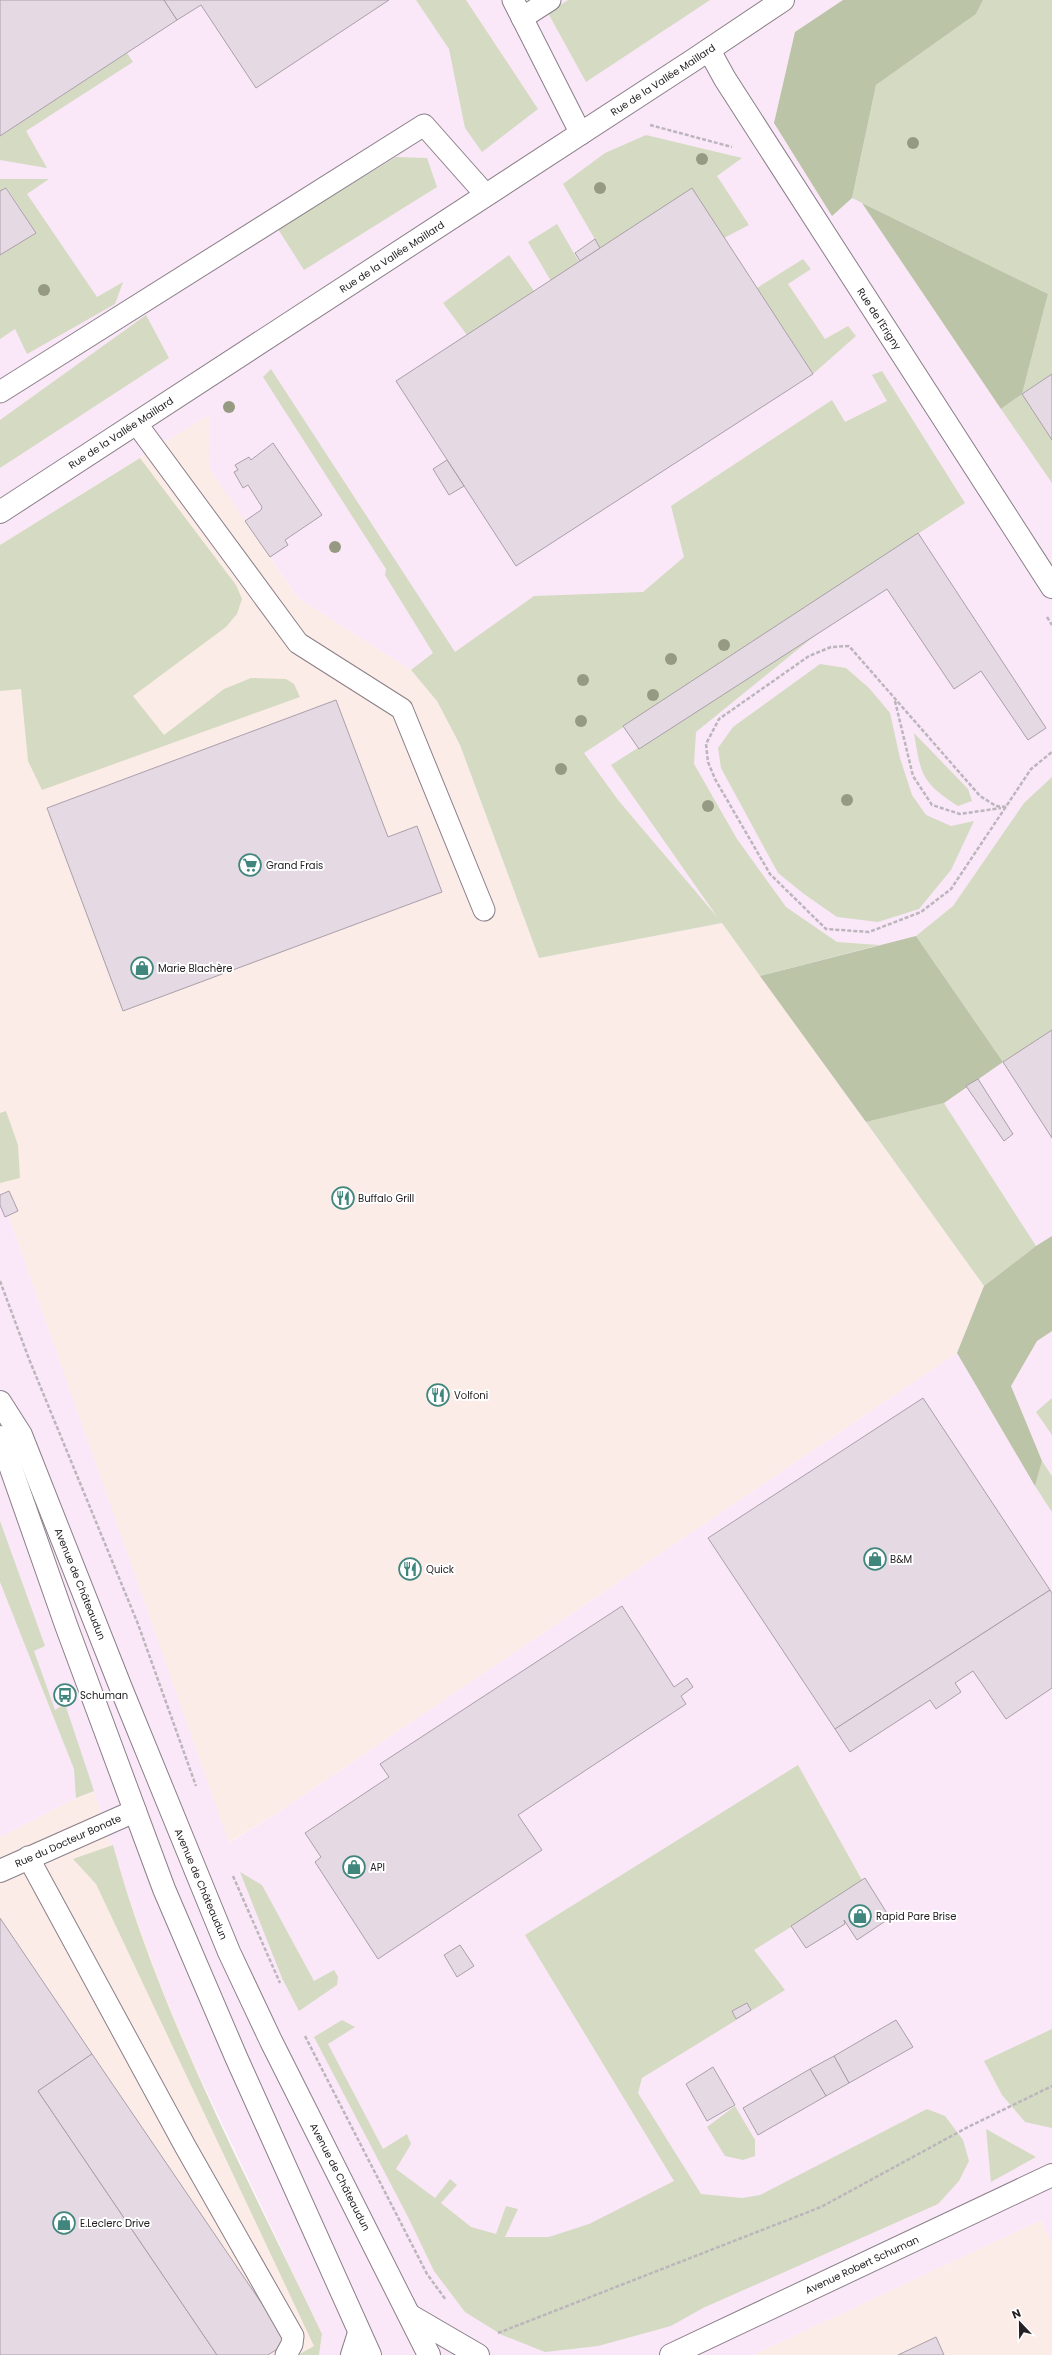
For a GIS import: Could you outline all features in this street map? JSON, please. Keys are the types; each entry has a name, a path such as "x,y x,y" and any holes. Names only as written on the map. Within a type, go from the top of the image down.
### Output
{"main road":[{"name":"Rue de la Vallée Maillard","path":"0,512 581,134 783,0"},
{"name":"Rue de l'Erigny","path":"709,50 725,79 1052,587"},
{"name":"Avenue de Châteaudun","path":"0,1402 21,1435 121,1688 230,1952 272,2041 429,2355"},
{"path":"0,1437 66,1625 135,1811 196,1966 370,2355"},
{"name":"Rue du Docteur Bonate","path":"0,1870 135,1811"},
{"name":"Avenue Robert Schuman","path":"671,2355 1052,2175"},
{"path":"410,2316 478,2355"},
{"path":"352,2355 359,2333"}],"lane":[{"path":"550,0 517,9 581,134"},
{"path":"0,392 424,125 486,195"},
{"path":"136,424 298,643 402,709 484,910"},
{"path":"28,1857 185,2146 293,2336 292,2344 286,2355"}],"path":[{"path":"646,124 735,148"},
{"path":"1044,613 1052,625"},
{"path":"1006,807 996,806 980,796 849,646 831,647 809,656 719,720 706,744 708,762 715,779 770,874 826,929 869,932 922,912 951,889 1006,807 1031,769 1052,752"},
{"path":"895,699 913,776 932,805 960,814 1006,807"},
{"path":"0,1281 29,1359 138,1624 198,1792"},
{"path":"231,1871 281,1986"},
{"path":"302,2030 427,2274 448,2303"},
{"path":"491,2336 821,2207 968,2127 1052,2086"}],"shaded area":[{"path":"0,0 1052,0 1052,2243 1041,2220 753,2355 319,2355 322,2334 199,2075 165,1996 123,1882 94,1791 76,1798 0,1837 0,1191 229,1843 276,1814 957,1353 984,1286 722,923 539,958 460,745 437,701 411,670 298,598 209,468 210,414 0,545"},
{"path":"210,414 245,521 298,598 411,670 437,701 460,745 539,958 722,923 984,1286 957,1353 276,1814 228,1843 0,1191 0,545"},
{"path":"94,1791 123,1882 165,1996 319,2355 0,2355 0,1837 76,1798"},
{"path":"1041,2220 1052,2243 1052,2355 753,2355"}],"green space":[{"path":"416,0 466,0 538,109 482,152 465,128 449,49"},
{"path":"568,0 710,0 586,82 548,13"},
{"path":"843,0 983,0 976,14 876,85 852,198 832,216 774,123 795,32"},
{"path":"983,0 1052,0 1052,374 1022,394 1048,294 852,198 876,85 976,14"},
{"path":"127,53 133,62 26,131 47,168 0,160 0,136"},
{"path":"646,135 742,158 717,176 749,225 724,238 692,189 600,248 563,184 605,153"},
{"path":"396,157 427,158 437,187 304,270 278,229"},
{"path":"0,179 49,179 27,194 97,297 123,282 115,304 27,354 15,329 0,339 0,255 36,233 7,188 0,191"},
{"path":"862,203 1048,294 1022,394 1001,409"},
{"path":"557,224 579,262 551,281 528,242"},
{"path":"509,255 534,291 467,335 443,303"},
{"path":"803,259 811,269 788,284 825,339 848,326 856,336 813,374 757,288"},
{"path":"146,315 169,358 0,468 0,420"},
{"path":"271,369 455,652 534,596 643,592 684,557 671,506 832,400 845,422 887,401 872,375 882,371 965,503 584,753 618,800 718,918 611,765 818,633 696,732 694,764 737,839 786,907 837,942 879,945 760,976 722,923 539,958 460,745 437,701 411,670 433,653 385,575 386,569 263,377"},
{"path":"1022,394 1052,440 1052,483 1001,409"},
{"path":"140,458 236,585 242,599 237,614 226,627 133,696 164,735 224,689 251,678 286,679 294,684 300,697 42,790 28,761 21,689 0,691 0,545"},
{"path":"820,664 846,668 869,688 890,713 900,758 912,795 926,815 951,826 974,821 951,870 919,909 878,922 837,917 804,894 778,873 721,768 718,748 733,727"},
{"path":"914,733 968,789 972,801 958,806 936,790 930,783 921,768"},
{"path":"1052,777 1052,1030 1003,1062 916,936 953,906 1024,803"},
{"path":"916,936 1003,1062 944,1103 866,1122 760,976"},
{"path":"944,1103 1036,1246 984,1286 866,1122"},
{"path":"6,1111 18,1145 20,1178 0,1183 0,1113"},
{"path":"1052,1236 1052,1331 1037,1341 1011,1386 1042,1461 1035,1486 957,1353 984,1286 1036,1246"},
{"path":"1052,1398 1052,1435 1036,1412"},
{"path":"1042,1461 1052,1476 1052,1512 1035,1486"},
{"path":"0,1521 45,1646 34,1651 55,1710 65,1704 94,1791 76,1798 74,1769 0,1582"},
{"path":"798,1765 863,1882 754,1950 785,1990 642,2078 638,2093 701,2194 742,2198 760,2195 927,2109 945,2116 963,2140 969,2161 959,2181 938,2204 703,2308 671,2326 598,2346 545,2352 502,2335 465,2312 434,2271 408,2217 314,2037 342,2020 355,2027 328,2044 383,2149 407,2134 411,2144 396,2169 435,2198 450,2179 457,2185 441,2203 471,2227 496,2234 506,2206 518,2209 505,2237 549,2237 589,2224 674,2181 525,1935","holes":["747,2003 751,2010 737,2019 732,2011"]},
{"path":"113,1845 132,1908 180,2033 235,2155 322,2334 319,2355 298,2355 314,2346 96,1884 73,1859"},
{"path":"240,1872 262,1885 314,1981 334,1970 338,1977 337,1985 299,2011 282,1978"},
{"path":"1052,2029 1052,2128 1025,2122 1002,2095 984,2061"},
{"path":"735,2106 755,2140 755,2156 743,2160 725,2156 707,2127"},
{"path":"986,2129 1036,2157 991,2182"}],"building":[{"path":"0,0 164,0 177,20 0,136"},
{"path":"164,0 389,0 256,88 201,5 177,20"},
{"path":"6,188 36,233 0,255 0,191"},
{"path":"692,188 813,374 516,566 396,381"},
{"path":"595,239 600,248 580,261 575,253"},
{"path":"1052,374 1052,440 1022,394"},
{"path":"273,443 322,515 285,540 288,545 270,557 245,521 261,510 262,507 248,485 243,488 234,472 238,470 235,465 249,457 251,460"},
{"path":"447,460 464,486 449,495 433,469"},
{"path":"918,533 1046,728 1028,740 981,671 954,689 887,589 639,749 623,726"},
{"name":"Grand Frais","path":"336,700 388,837 417,826 442,892 123,1011 47,808"},
{"path":"1052,1030 1052,1138 1003,1062"},
{"path":"978,1079 1013,1134 1004,1141 966,1086"},
{"path":"9,1191 18,1211 5,1217 0,1205 0,1195"},
{"path":"923,1398 1050,1590 835,1729 708,1538"},
{"path":"1050,1590 1052,1593 1052,1688 1006,1719 973,1671 955,1683 961,1692 936,1709 930,1700 850,1752 835,1729"},
{"path":"622,1606 674,1687 687,1678 693,1687 681,1696 686,1704 518,1815 542,1850 378,1959 315,1862 321,1857 305,1833 389,1777 380,1764"},
{"path":"865,1878 890,1918 857,1940 844,1920 845,1924 806,1948 791,1926"},
{"name":"E.Leclerc Drive","path":"0,1918 92,2054 38,2091 217,2355 0,2355"},
{"path":"460,1945 474,1966 457,1977 444,1955"},
{"path":"747,2003 751,2010 736,2019 732,2011"},
{"path":"896,2020 913,2047 849,2083 834,2056"},
{"path":"92,2054 288,2342 268,2355 217,2355 38,2091"},
{"path":"834,2056 849,2083 826,2096 810,2069"},
{"path":"713,2067 735,2105 707,2121 686,2084"},
{"path":"810,2069 826,2096 758,2135 743,2108"},
{"path":"936,2337 944,2355 898,2355"}],"place":[{"name":"Grand Frais","path":"250,865"},
{"name":"Marie Blachère","path":"142,968"},
{"name":"Buffalo Grill","path":"343,1198"},
{"name":"Volfoni","path":"438,1395"},
{"name":"B&M","path":"875,1559"},
{"name":"Quick","path":"410,1569"},
{"name":"Schuman","path":"65,1695"},
{"name":"API","path":"354,1867"},
{"name":"Rapid Pare Brise","path":"860,1916"},
{"name":"E.Leclerc Drive","path":"64,2223"}]}
